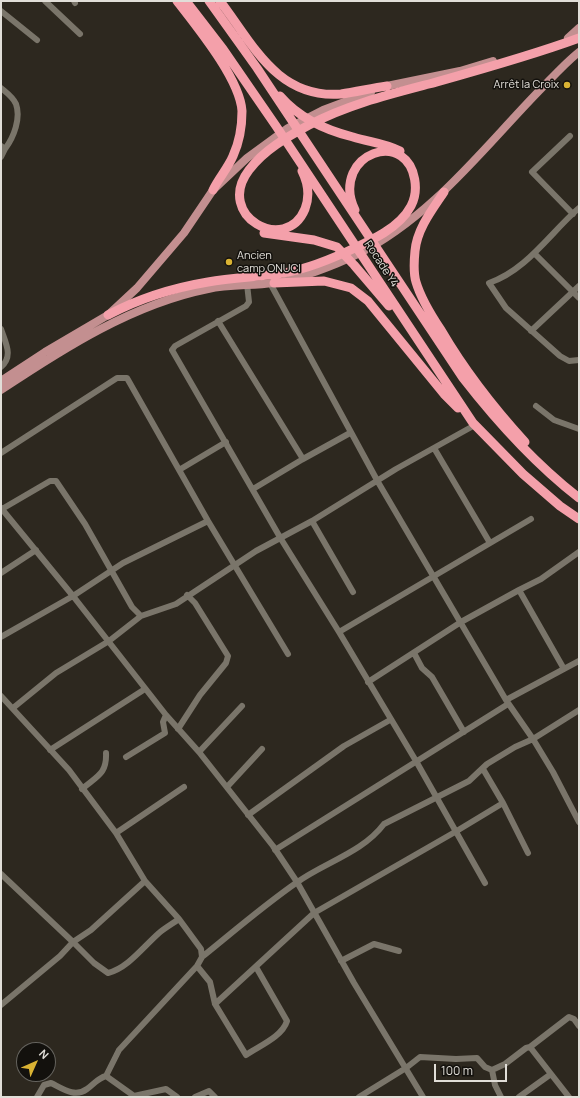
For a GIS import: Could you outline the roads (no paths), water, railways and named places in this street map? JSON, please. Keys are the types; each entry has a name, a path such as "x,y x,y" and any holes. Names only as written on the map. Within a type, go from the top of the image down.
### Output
{"highway":[{"path":"177,1 219,59 235,85 242,110 240,132 233,157 212,190"},
{"name":"Rocade Y4","path":"186,1 223,49 276,126 419,344 474,424 523,474 560,506 579,519"},
{"name":"Rocade Y4","path":"209,1 257,68 463,378 496,420 535,462 579,498"},
{"path":"220,1 262,59 280,78 299,88 324,94 342,94 387,86"},
{"path":"419,344 354,265 337,247 314,240 268,235 254,229 243,219 236,205 235,190 243,168 267,147 293,134 323,113 532,55 579,38"},
{"path":"257,68 284,100 306,120 336,133 392,147 404,153 411,161 419,174 421,190 415,208 396,232"},
{"path":"267,147 248,171 240,190 240,204 246,216 256,225 270,230 282,228 295,223 303,213 309,199 305,177 276,126"},
{"path":"108,315 134,301 208,282 278,274 329,264 386,235 412,205 416,190 414,176 408,163 401,156 389,152 374,152 365,158 356,167 351,177 349,189 351,202 378,250"},
{"path":"444,192 425,221 415,250 416,281 424,304 461,364 495,409 579,498"},
{"path":"272,283 324,281 351,288 368,301 444,394 474,424"}],"main road":[{"path":"568,38 579,28"},
{"path":"323,113 387,86 460,71 568,38 579,33"},
{"path":"386,235 396,232 444,192 509,122 579,52"},
{"path":"1,381 44,352 108,315 137,288 184,233 212,190 247,158 267,147"},
{"path":"1,390 62,351 109,325 144,309 209,288 272,283 329,264"}],"street":[{"path":"45,1 80,34"},
{"path":"1,11 37,40"},
{"path":"1,88 12,97 16,105 16,125 10,141 3,147 1,157"},
{"path":"570,136 532,172 573,214"},
{"path":"579,208 521,266 499,280 489,283 506,308 560,356 569,361 579,360"},
{"path":"534,253 579,298"},
{"path":"272,283 350,433 507,702 533,739 553,772 579,822"},
{"path":"247,284 249,302 246,306 175,346 172,350 281,539 339,632 390,720 416,761 485,883"},
{"path":"531,331 579,286"},
{"path":"218,321 303,459"},
{"path":"1,329 9,352 8,358 1,367"},
{"path":"1,453 118,378 127,378 208,520 288,654"},
{"path":"536,406 554,420 579,429"},
{"path":"13,708 56,673 109,641 141,616 172,605 235,564 312,521 474,424"},
{"path":"253,489 350,433"},
{"path":"179,470 226,442"},
{"path":"434,448 490,542"},
{"path":"141,616 132,607 85,524 56,482 50,481 1,508 109,641 166,716 199,752 275,850 297,882 341,961 423,1097"},
{"path":"339,632 531,519"},
{"path":"1,637 73,596 112,570 208,520"},
{"path":"312,521 353,592"},
{"path":"1,573 36,550"},
{"path":"368,682 460,622 541,579 579,552"},
{"path":"519,590 564,669"},
{"path":"178,729 200,695 226,663 228,656 195,603 187,595"},
{"path":"414,653 422,668 432,677 464,732"},
{"path":"275,850 464,732 507,702 579,662"},
{"path":"50,750 145,689"},
{"path":"1,696 69,770 116,833 145,881 179,919 201,949 202,957"},
{"path":"199,752 242,706"},
{"path":"37,1097 44,1085 51,1083 64,1090 78,1093 87,1089 106,1076 119,1050 197,966 202,957 297,882 365,844 384,824 469,781 487,764 515,747 533,739 579,710"},
{"path":"126,758 165,733 163,722 166,716"},
{"path":"248,815 344,746 390,720"},
{"path":"227,787 262,750"},
{"path":"82,789 105,770 107,765 106,753"},
{"path":"482,768 503,803 528,854"},
{"path":"116,833 184,787"},
{"path":"215,1004 314,913 456,832 503,803"},
{"path":"1,874 94,963 108,973 114,972 127,963 160,932 179,919"},
{"path":"1,1005 60,956 73,942 91,930 145,881"},
{"path":"341,961 374,944 399,951"},
{"path":"197,966 210,982 215,1004 246,1055 285,1028 287,1021 256,967"},
{"path":"492,1070 505,1064 569,1018 574,1019 579,1026"},
{"path":"530,1047 569,1097"},
{"path":"359,1097 406,1068 420,1057 424,1056 456,1059 477,1058 485,1066 492,1070 495,1085 501,1097"},
{"path":"519,1097 551,1074"},
{"path":"106,1076 134,1096 166,1089 177,1097"},
{"path":"195,1097 208,1091 215,1097"}],"place":[{"name":"Arrêt la Croix","path":"567,85"},
{"name":"Ancien camp ONUCI","path":"229,262"}]}
